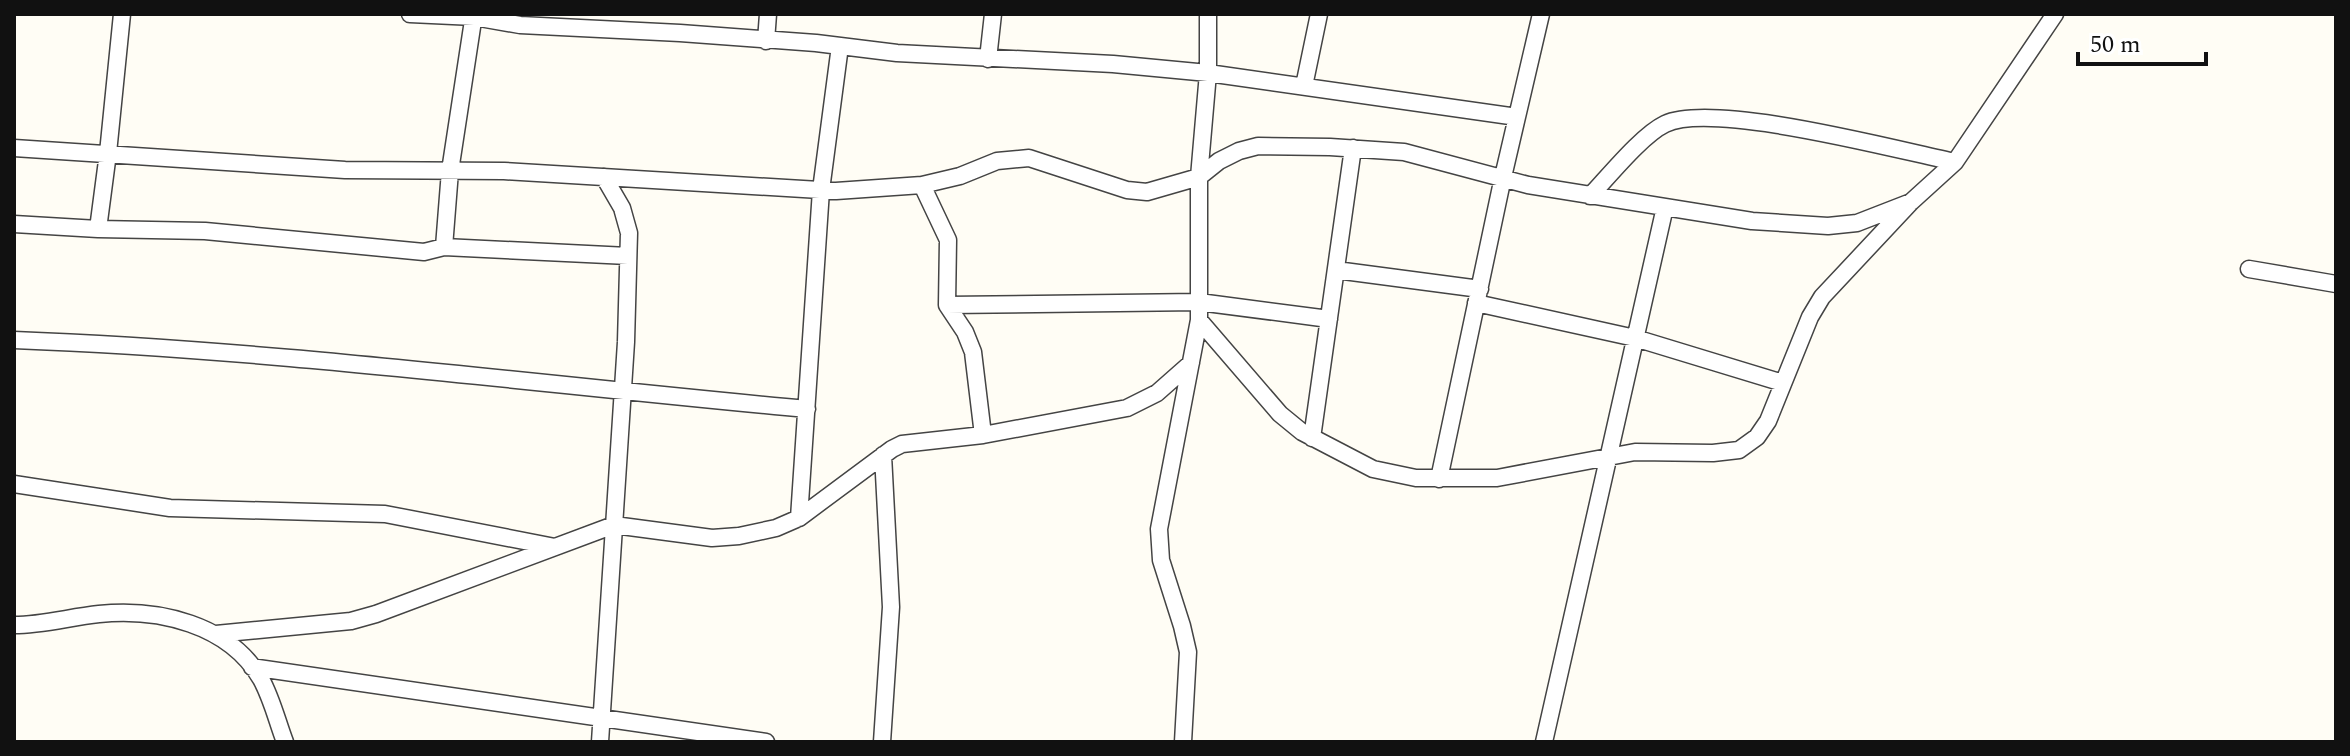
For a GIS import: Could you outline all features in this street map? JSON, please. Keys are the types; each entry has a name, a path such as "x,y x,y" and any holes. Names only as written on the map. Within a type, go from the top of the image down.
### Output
{"street":[{"path":"98,229 122,14"},
{"path":"410,14 474,16 520,25 680,33 988,59 1113,64 1208,73 1517,117"},
{"path":"766,41 768,14"},
{"path":"988,59 993,14"},
{"path":"1183,742 1188,652 1161,560 1159,529 1199,320 1199,177 1208,73 1208,14"},
{"path":"1304,86 1319,14"},
{"path":"1439,479 1541,14"},
{"path":"1199,320 1280,414 1312,438 1373,469 1439,479 1497,478 1635,452 1713,453 1739,450 1757,437 1768,421 1810,317 1822,297 1911,202 1955,162 2055,14"},
{"path":"444,247 450,171 474,16"},
{"path":"799,518 821,190 840,46"},
{"path":"1590,196 1650,134 1666,123 1690,118 1790,127 1955,162"},
{"path":"14,148 345,170 604,177 821,190 922,185 960,176 997,161 1029,158 1127,190 1147,192 1199,177 1219,161 1258,146 1353,148 1404,152 1528,185 1752,221 1828,226 1857,223 1911,202"},
{"path":"1312,438 1353,148"},
{"path":"600,742 623,392 628,256 627,221 604,177"},
{"path":"922,185 948,240 947,305 965,332 973,352 983,435"},
{"path":"1544,742 1665,207"},
{"path":"14,224 205,231 424,252 444,247 628,256"},
{"path":"2249,269 2336,284"},
{"path":"1336,270 1478,296 1635,338 1783,383"},
{"path":"947,305 1199,302 1329,319"},
{"path":"14,340 127,344 287,357 807,409"},
{"path":"216,634 351,621 614,525 712,538 764,530 799,518 892,449 913,442 983,435 1127,408 1157,393 1191,363"},
{"path":"882,742 891,607 883,455"},
{"path":"14,484 170,508 385,514 556,547"},
{"path":"14,625 131,613 168,617 216,634 236,649 252,667 272,705 285,742"},
{"path":"252,667 766,742"}]}
